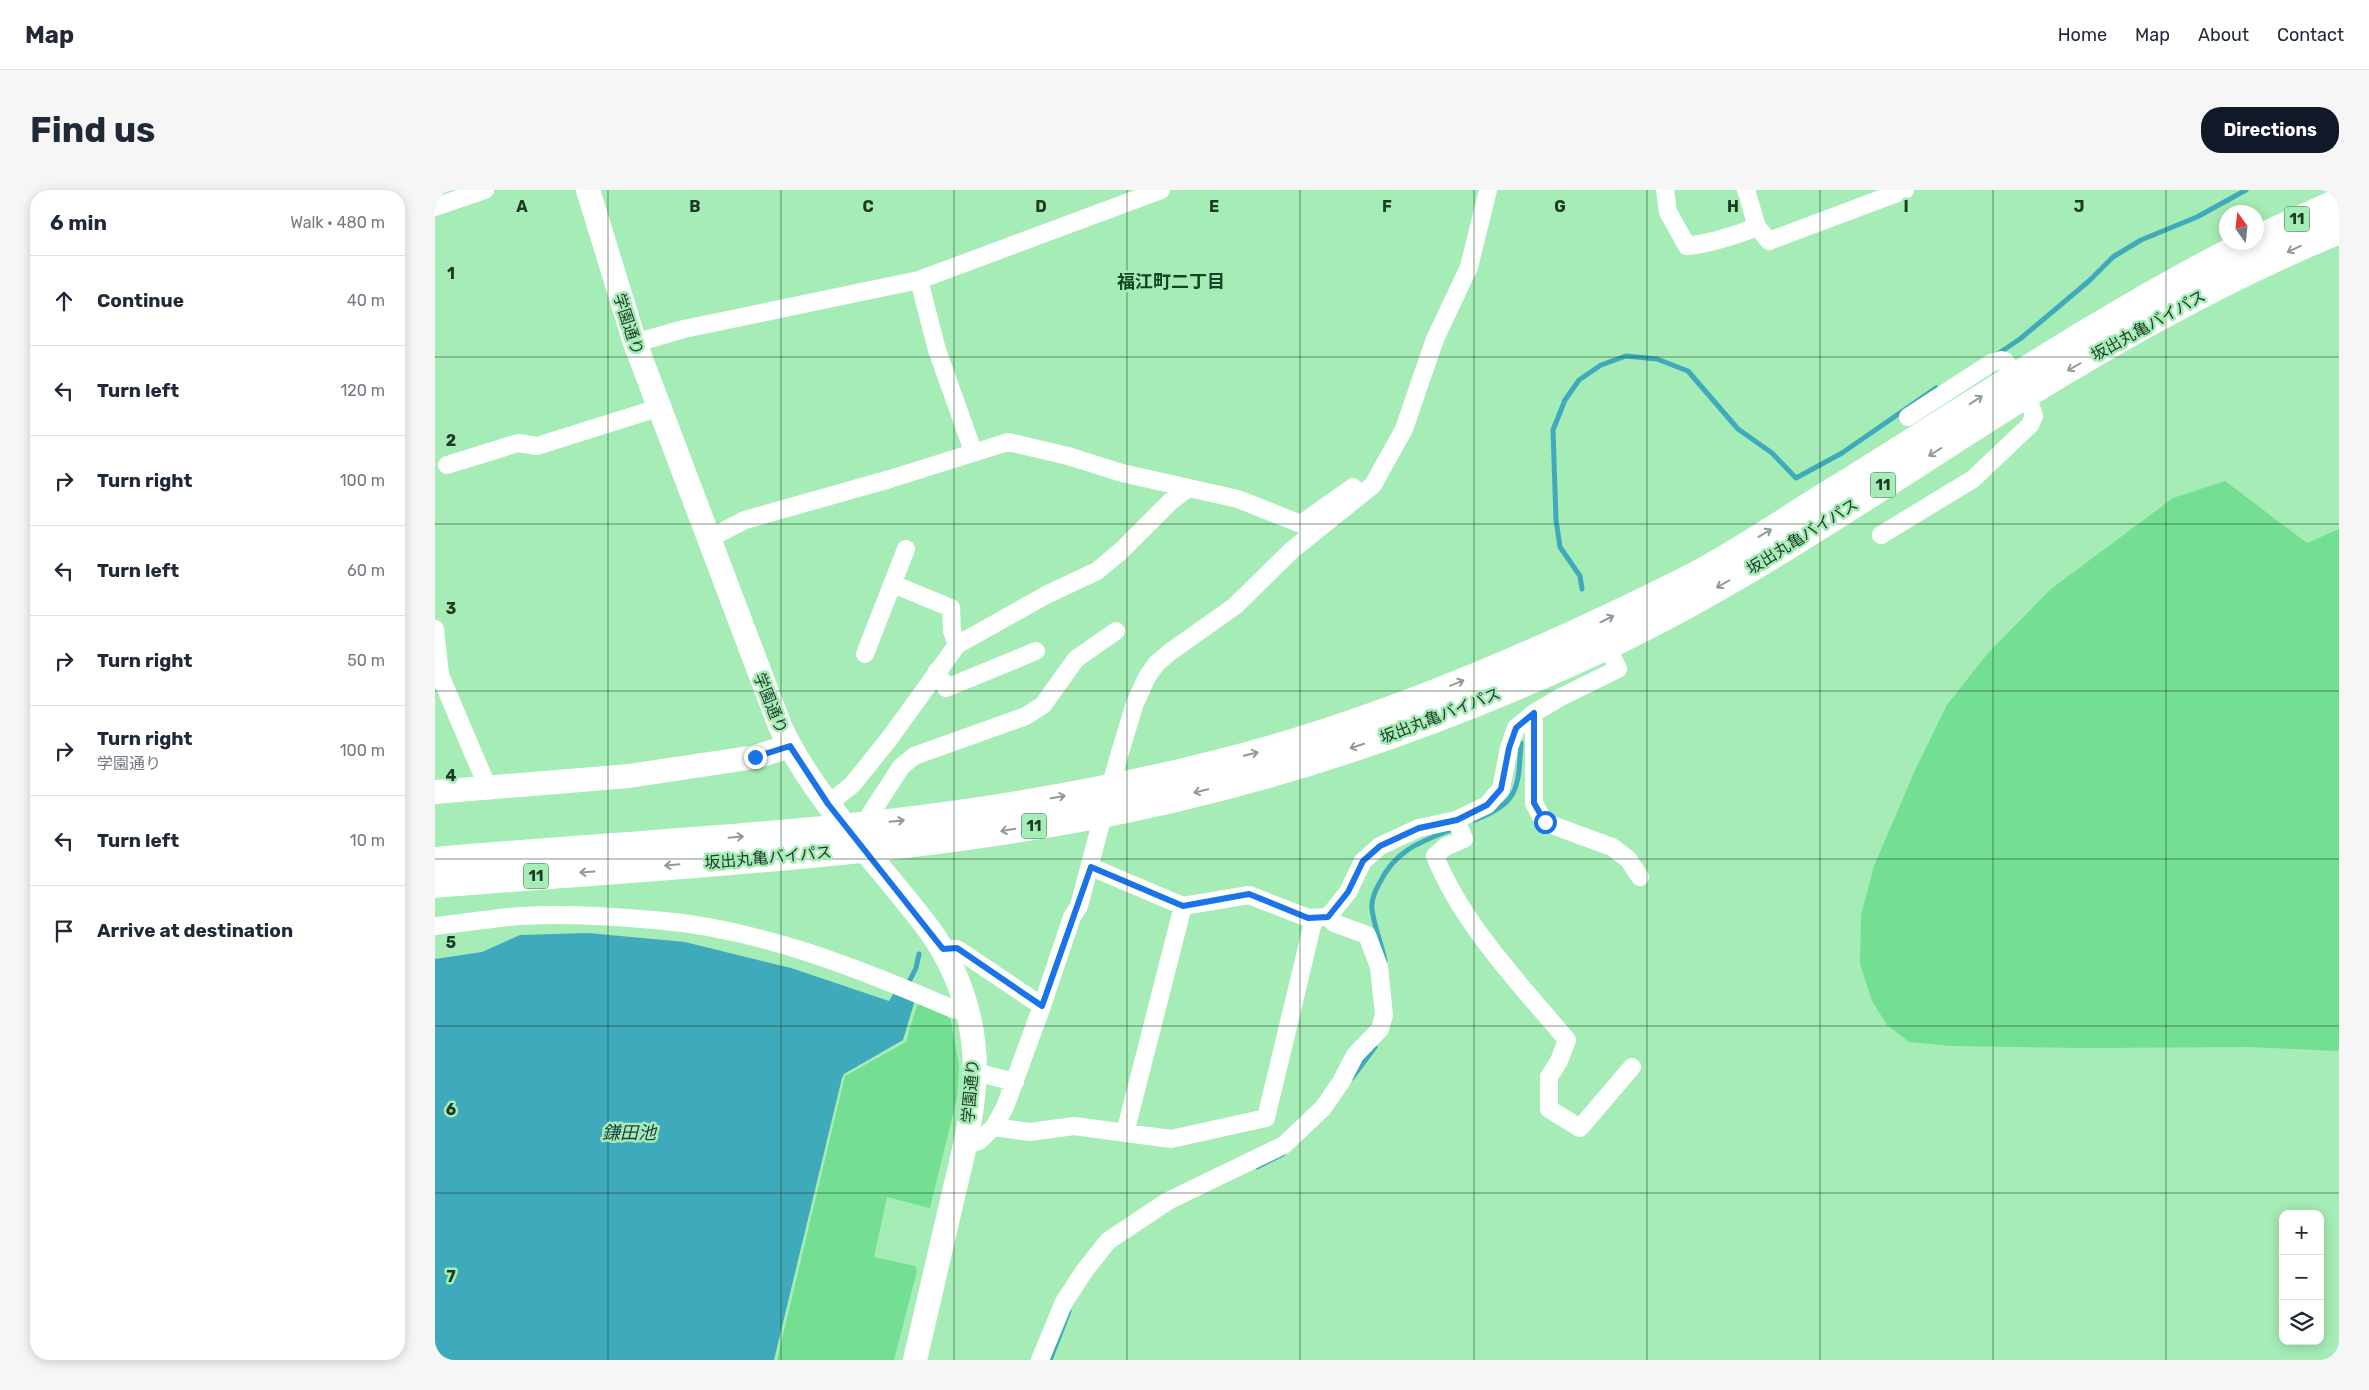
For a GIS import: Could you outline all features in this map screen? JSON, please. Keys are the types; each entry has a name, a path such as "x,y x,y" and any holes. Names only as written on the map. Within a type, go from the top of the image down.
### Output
{"highway":[{"name":"11","path":"2264,236 2339,202"},
{"name":"坂出丸亀バイパス","path":"437,874 635,857 803,854 962,836 1082,818 1261,776 1357,747 1416,713 1517,660 1692,577 1885,460 2021,385 2299,246 2339,230"},
{"name":"坂出丸亀バイパス","path":"1416,713 1524,682 1607,646 1695,601 1778,552 2021,385 2109,319 2235,250"},
{"name":"坂出丸亀バイパス","path":"437,874 554,850 635,857"}],"street":[{"path":"435,207 485,190"},
{"name":"学園通り","path":"588,190 635,343 658,408 763,684 790,746 828,804 943,949 961,990 967,1010 975,1072 964,1146 915,1360"},
{"path":"635,343 684,330 919,280 1161,190"},
{"path":"964,1146 979,1141 994,1127 1015,1082 1091,867 1118,759 1135,703 1147,678 1156,664 1235,606 1292,550 1373,485 1404,429 1435,339 1469,267 1488,190"},
{"path":"1665,190 1668,212 1687,246 1737,235 1757,227"},
{"path":"1746,190 1757,227 1769,241 1905,190"},
{"path":"919,280 937,350 973,451"},
{"path":"1881,535 1973,479 2030,425 2035,416 2021,385 2005,362 2001,360 1991,363 1907,417"},
{"path":"447,465 518,443 537,446 658,408"},
{"path":"708,538 745,520 890,479 973,451 1009,442 1068,456 1122,473 1238,499 1301,524 1358,483 1373,485"},
{"path":"828,804 852,785 865,770 957,645 1045,596 1097,571 1121,551 1171,501 1188,488"},
{"path":"865,654 906,549"},
{"path":"893,584 951,608 952,631 957,645"},
{"path":"435,629 440,676 488,788"},
{"path":"855,836 863,827 901,767 914,756 1026,716 1043,704 1076,659 1116,631"},
{"path":"994,1127 1030,1132 1074,1126 1171,1139 1266,1118 1321,917 1348,892 1363,861 1380,846 1419,828 1459,825 1487,805 1501,789 1509,748 1516,728 1534,713 1559,698 1618,669 1607,646"},
{"path":"937,672 946,688 1036,651"},
{"path":"1534,713 1534,803 1545,822 1612,846 1628,859 1640,877"},
{"path":"435,792 629,776 755,757 790,746"},
{"path":"1459,825 1463,839 1445,847 1435,856 1446,882 1506,967 1567,1040 1559,1061 1549,1077 1549,1109 1580,1128 1632,1067"},
{"path":"1040,1360 1063,1302 1108,1241 1168,1201 1284,1145 1323,1108 1341,1082 1355,1056 1380,1029 1383,1015 1379,967 1367,935 1321,917 1308,918 1249,894 1183,906 1091,867"},
{"path":"1125,1133 1183,906"},
{"path":"435,926 522,916 655,920 711,928 771,942 866,972 953,1010 967,1010"},
{"path":"943,949 957,948 1042,1006"},
{"path":"975,1072 1015,1082"}],"green space":[{"path":"2225,481 2307,543 2339,529 2339,1051 2249,1047 2084,1048 1952,1046 1909,1042 1887,1025 1872,1001 1860,964 1861,915 1874,866 1916,768 1947,705 1988,653 2051,589 2173,498"},
{"path":"918,1002 950,1016 959,1066 957,1098 930,1208 887,1197 874,1257 915,1266 917,1271 894,1360 777,1360 845,1076 906,1042"}],"water":[{"name":"鎌田池","path":"588,933 685,942 791,968 889,1001 895,991 915,1000 903,1040 844,1074 842,1078 774,1360 435,1360 435,959 482,952 520,935"}],"waterway":[{"path":"1996,355 2020,339 2089,281 2113,257 2141,240 2197,217 2246,190"},
{"path":"1582,589 1580,576 1560,547 1556,520 1553,430 1565,400 1579,380 1601,365 1626,356 1657,359 1688,371 1738,429 1772,453 1796,478 1842,453 1936,388"},
{"path":"1475,820 1501,807 1514,792 1519,771 1521,743"},
{"path":"1385,961 1372,909 1375,893 1385,872 1401,855 1419,843 1453,829"},
{"path":"907,986 916,968 919,954"},
{"path":"1352,1078 1375,1047"},
{"path":"1257,1167 1283,1154"},
{"path":"1050,1360 1069,1311"}],"district":[{"name":"福江町二丁目","path":"1171,282"}],"route":[{"path":"755,757 776,752 790,746 828,804 925,923 943,949 957,948 1042,1006 1072,917 1079,906 1091,867 1183,906 1249,894 1308,918 1328,917 1348,892 1363,861 1380,846 1419,828 1457,820 1487,805 1501,789 1509,748 1516,728 1534,713 1534,803 1545,822"}]}
